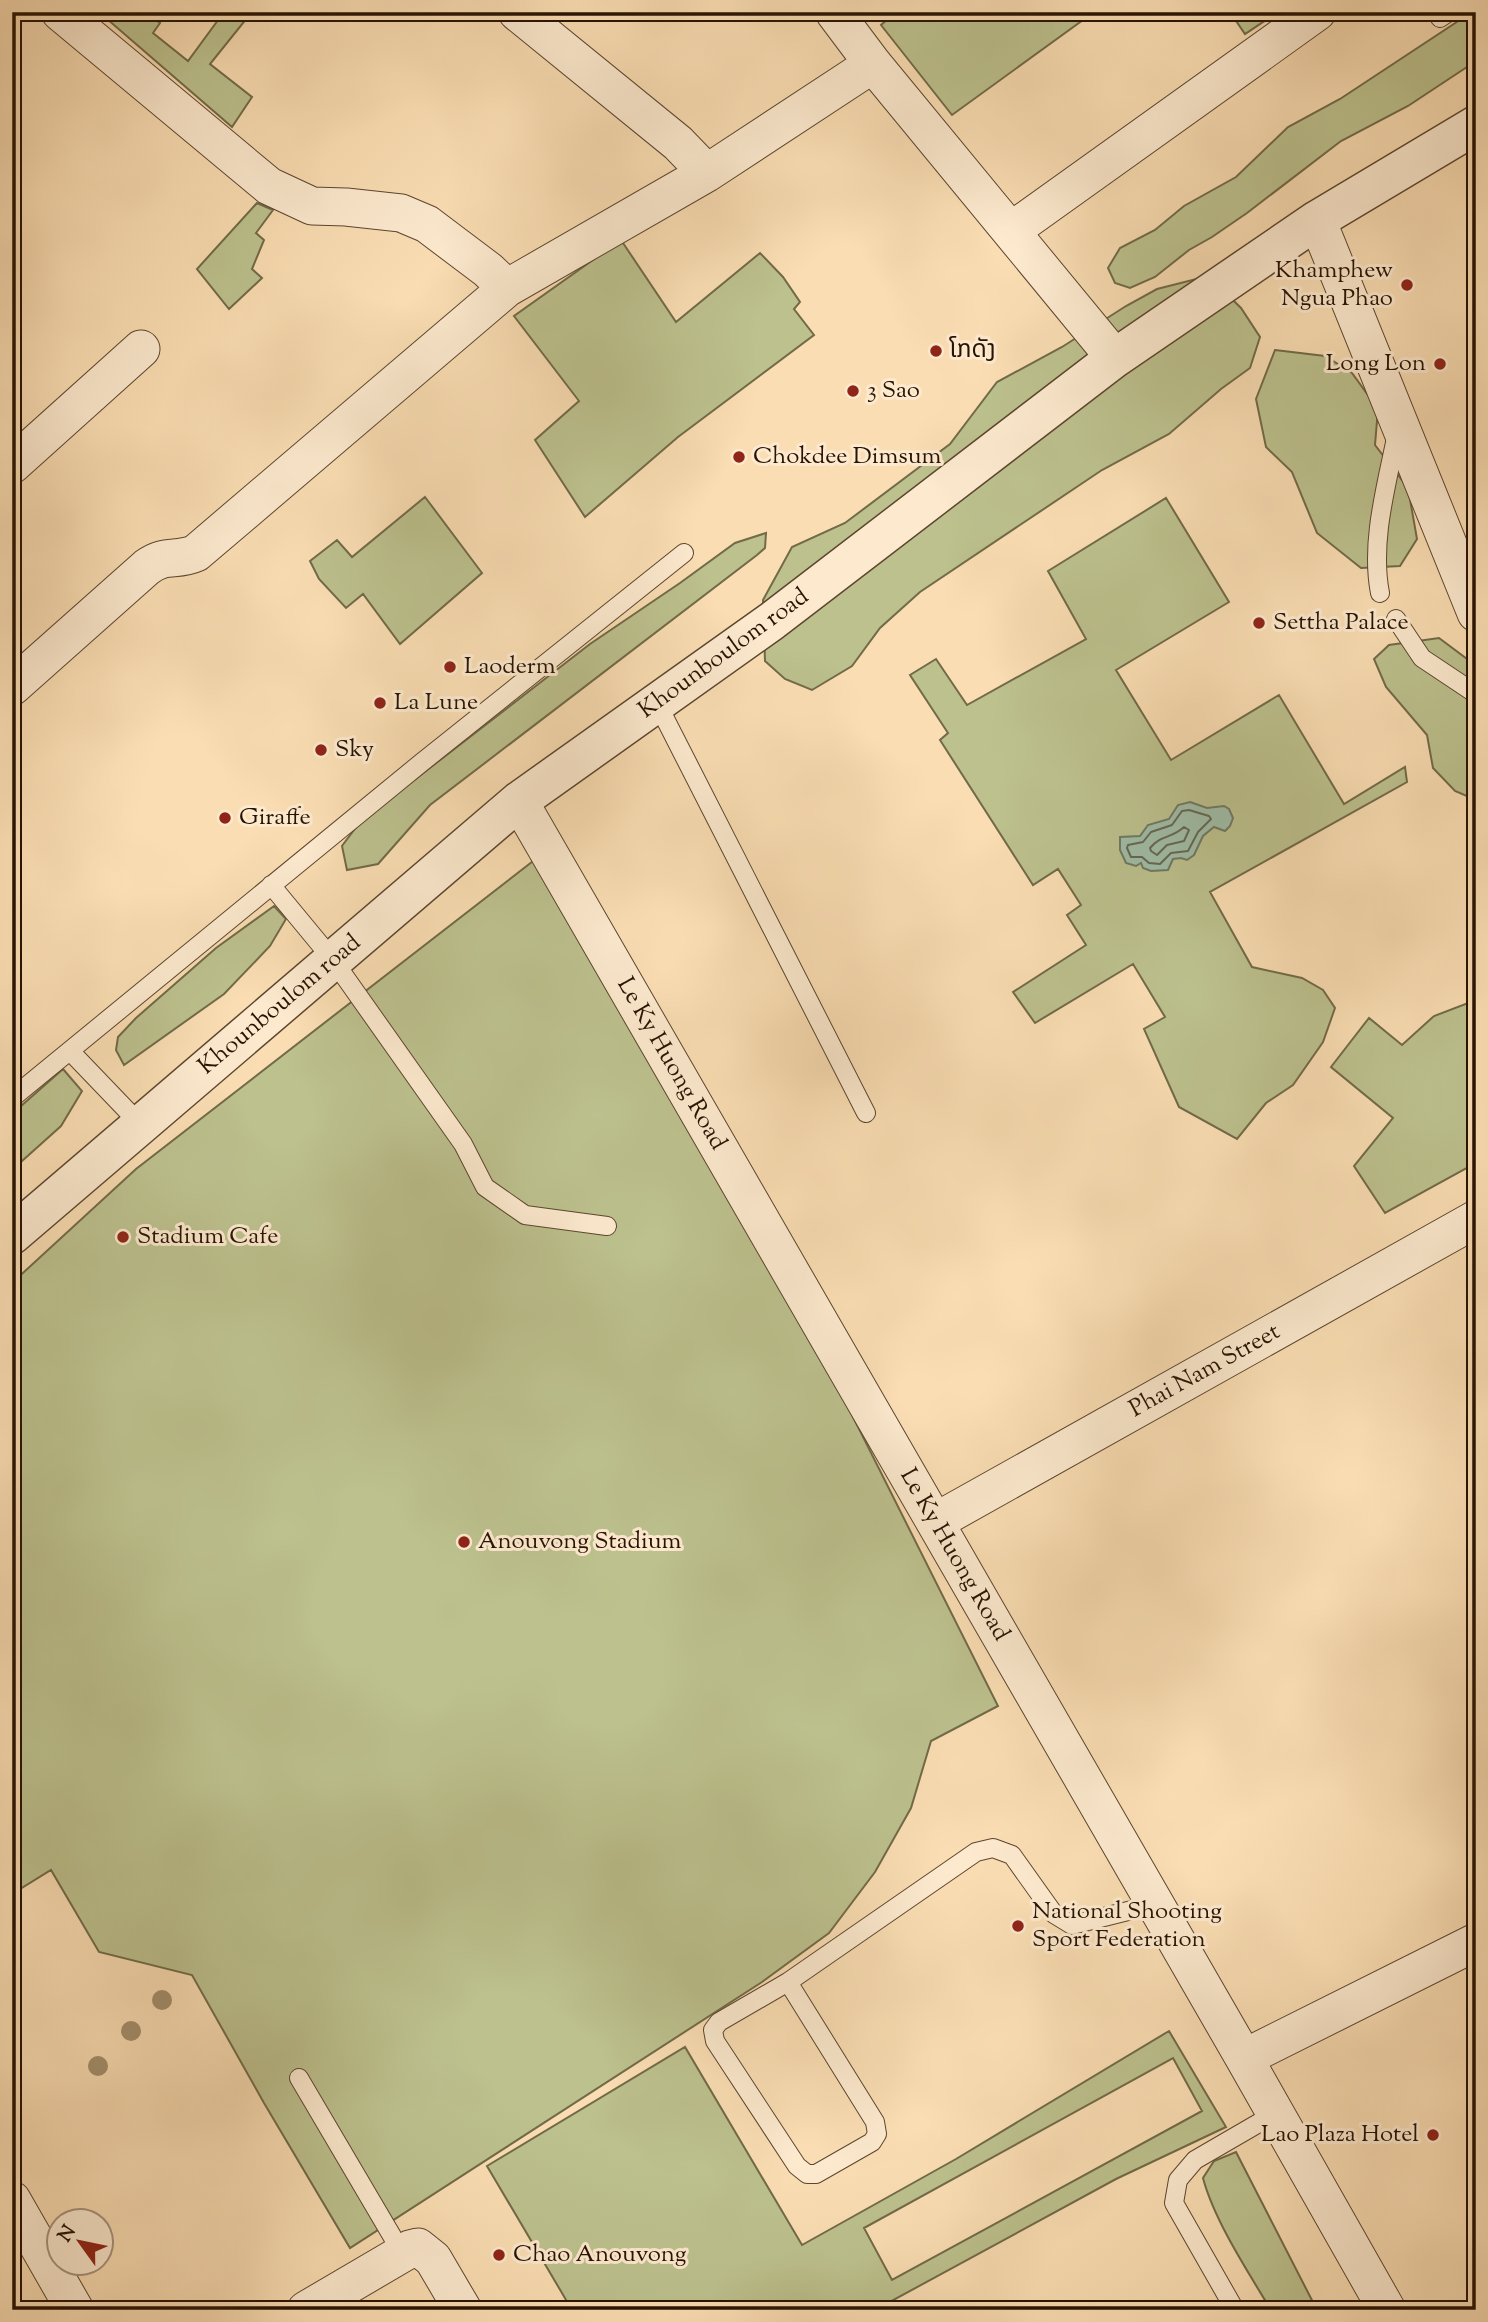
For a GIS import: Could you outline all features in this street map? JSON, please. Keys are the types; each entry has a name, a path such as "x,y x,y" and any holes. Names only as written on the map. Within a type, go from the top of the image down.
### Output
{"street":[{"path":"60,12 269,186 312,206 401,213 426,224 488,270 507,288"},
{"path":"517,12 678,143 706,173"},
{"path":"834,12 873,64 1115,358"},
{"path":"1011,231 1317,12"},
{"path":"12,687 155,561 165,557 183,559 196,553 507,288 706,173 873,64"},
{"name":"Khounboulom road","path":"12,1234 519,801 772,621 1115,358 1317,220 1476,125"},
{"path":"1317,220 1476,613"},
{"path":"12,465 141,349"},
{"name":"Le Ky Huong Road","path":"519,801 1156,1904 1387,2310"},
{"name":"Phai Nam Street","path":"935,1522 1476,1219"},
{"path":"1244,2057 1476,1942"},
{"path":"12,2200 75,2310"},
{"path":"306,2310 410,2250 433,2259 463,2310"}],"lane":[{"path":"1380,593 1377,578 1380,522 1399,422"},
{"path":"12,1098 271,885 684,553"},
{"path":"1396,619 1422,658 1476,694"},
{"path":"657,703 866,1113"},
{"path":"271,885 333,960 463,1144 485,1187 526,1215 607,1226"},
{"path":"70,1051 140,1124"},
{"path":"788,1982 875,2122 877,2134 872,2143 816,2174 807,2174 797,2165 715,2041 713,2030 719,2022 788,1982 976,1852 993,1847 1012,1855 1054,1914 1072,1925 1156,1904"},
{"path":"299,2078 410,2250"},
{"path":"1235,2310 1174,2203 1178,2180 1195,2160 1276,2113"}],"shaded area":[{"path":"113,12 146,12 160,23 153,33 188,61 224,12 241,12 247,18 210,64 252,97 232,127 107,19"},
{"path":"896,12 1094,12 952,115 881,25"},
{"path":"1230,12 1278,12 1245,34"},
{"path":"1472,12 1476,12 1476,61 1408,106 1341,141 1247,213 1189,250 1155,277 1130,288 1115,283 1108,268 1120,248 1155,230 1184,206 1236,177 1288,127 1340,99"},
{"path":"257,203 273,210 256,233 264,240 252,269 262,278 229,309 197,269"},
{"path":"621,240 676,322 760,253 783,277 800,302 794,309 814,335 678,437 585,517 535,440 579,401 514,316"},
{"path":"1208,276 1241,308 1260,337 1250,368 1169,434 1102,470 920,592 880,628 852,666 812,690 785,679 765,661 763,600 792,547 845,523 950,444 997,382 1062,347 1157,289"},
{"path":"1275,350 1325,356 1352,373 1378,409 1375,445 1408,488 1417,539 1400,566 1361,568 1317,533 1292,472 1266,447 1256,399"},
{"path":"425,497 482,573 400,644 363,594 346,608 319,579 310,561 337,540 352,557"},
{"path":"1166,498 1229,602 1116,670 1171,760 1279,695 1344,804 1405,767 1407,782 1210,892 1252,967 1302,978 1323,990 1335,1008 1323,1042 1293,1085 1266,1103 1237,1139 1179,1107 1144,1029 1165,1017 1133,964 1035,1023 1013,992 1086,945 1067,915 1081,905 1058,869 1033,885 940,740 948,733 910,675 936,659 967,705 1086,639 1048,571"},
{"path":"766,533 765,548 757,555 430,805 378,864 347,870 342,846 360,822 590,644 735,543"},
{"path":"1439,638 1471,662 1476,674 1476,800 1455,791 1433,768 1427,735 1386,687 1374,659 1389,645"},
{"name":"Anouvong Stadium","path":"537,858 834,1379 998,1706 931,1741 911,1808 875,1872 829,1933 762,1982 350,2248 192,1975 99,1952 51,1870 12,1894 12,1283 136,1169"},
{"path":"274,906 286,919 270,946 224,994 124,1065 116,1050 118,1037 216,948"},
{"path":"1476,1000 1476,1163 1385,1213 1354,1166 1393,1118 1331,1067 1369,1018 1402,1045 1434,1016"},
{"path":"63,1069 82,1091 61,1126 12,1170 12,1114"},
{"path":"1169,2031 1226,2127 1116,2179 875,2310 770,2310 767,2306 760,2310 572,2310 487,2166 685,2047 802,2245 956,2159","holes":["1173,2058 1202,2111 892,2280 864,2228"]},
{"path":"1236,2152 1317,2310 1271,2310 1223,2228 1203,2178 1214,2161"}],"water":[{"path":"1190,802 1207,808 1224,806 1229,809 1233,818 1230,826 1225,831 1214,827 1203,836 1194,855 1187,860 1173,859 1168,870 1151,871 1143,868 1141,863 1136,866 1126,863 1120,850 1120,837 1140,836 1148,825 1169,819 1178,805"}],"place":[{"name":"Khamphew Ngua Phao","path":"1407,285"},
{"name":"ໂກດັງ","path":"936,351"},
{"name":"Long Lon","path":"1440,364"},
{"name":"3 Sao","path":"853,391"},
{"name":"Chokdee Dimsum","path":"739,457"},
{"name":"Settha Palace","path":"1259,623"},
{"name":"Laoderm","path":"450,667"},
{"name":"La Lune","path":"380,703"},
{"name":"Sky","path":"321,750"},
{"name":"Giraffe","path":"225,818"},
{"name":"Stadium Cafe","path":"123,1237"},
{"name":"Anouvong Stadium","path":"464,1542"},
{"name":"National Shooting Sport Federation","path":"1018,1926"},
{"name":"Lao Plaza Hotel","path":"1433,2135"},
{"name":"Chao Anouvong","path":"499,2255"}]}
